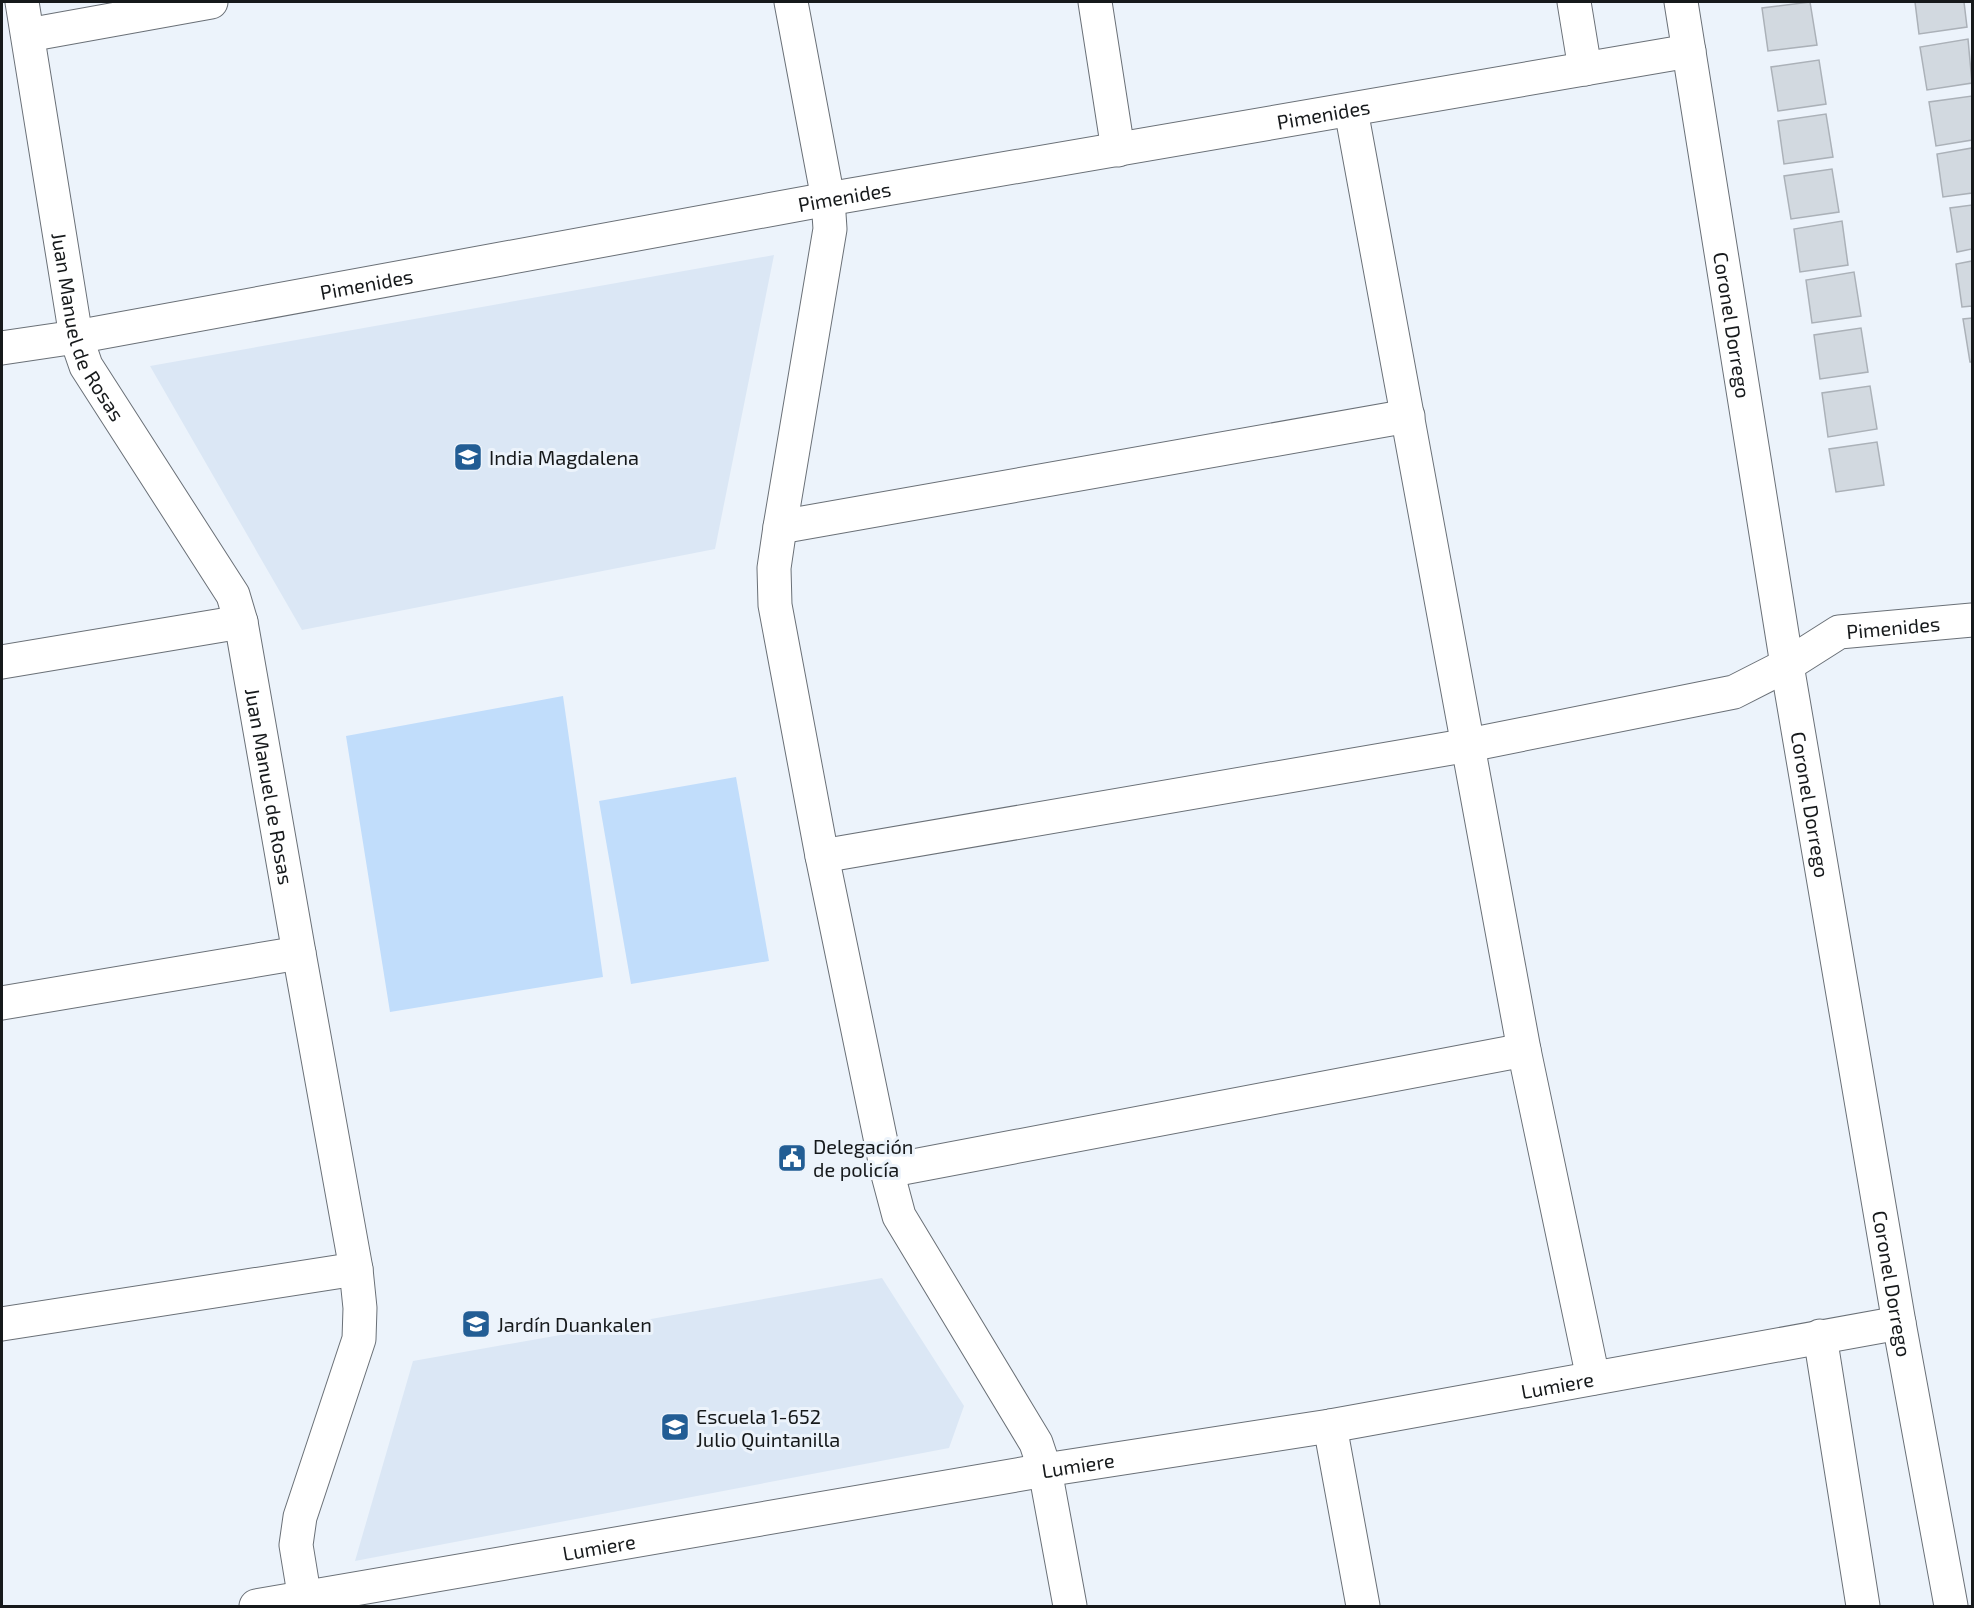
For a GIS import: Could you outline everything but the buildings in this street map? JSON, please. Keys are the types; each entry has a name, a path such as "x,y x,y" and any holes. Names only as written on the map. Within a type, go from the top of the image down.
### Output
{"street":[{"name":"Juan Manuel de Rosas","path":"22,2 76,337 86,366 233,595 241,622 298,953 356,1269 360,1308 359,1339 300,1517 296,1545 305,1602"},
{"path":"28,35 211,2"},
{"path":"791,2 828,199 830,229 774,568 775,605 822,856 887,1172 899,1216 1036,1443 1045,1470 1070,1606"},
{"path":"1095,2 1118,150"},
{"path":"1574,2 1585,69"},
{"name":"Coronel Dorrego","path":"1681,2 1787,665 1899,1323 1951,1606"},
{"name":"Pimenides","path":"2,348 76,337 828,199 1689,51"},
{"path":"1351,110 1524,1050 1593,1378"},
{"path":"780,527 1408,416"},
{"name":"Pimenides","path":"822,856 1469,745 1734,692 1787,665 1839,632 1972,620"},
{"path":"2,662 241,622"},
{"path":"2,1003 298,953"},
{"path":"887,1172 1524,1050"},
{"path":"2,1324 356,1269"},
{"name":"Lumiere","path":"256,1606 305,1602 1045,1470 1330,1426 1899,1323"},
{"path":"1820,1336 1863,1606"},
{"path":"1330,1426 1363,1606"}],"shaded area":[{"name":"India Magdalena","path":"774,255 715,549 302,630 150,366"},
{"path":"563,696 603,977 390,1012 346,736"},
{"path":"736,777 769,961 631,984 599,801"},
{"name":"Escuela 1-652 Julio Quintanilla","path":"882,1278 964,1406 949,1448 355,1561 413,1361"}],"place":[{"name":"India Magdalena","path":"468,457"},
{"name":"Delegación de policía","path":"792,1158"},
{"name":"Jardín Duankalen","path":"476,1324"},
{"name":"Escuela 1-652 Julio Quintanilla","path":"675,1427"}]}
